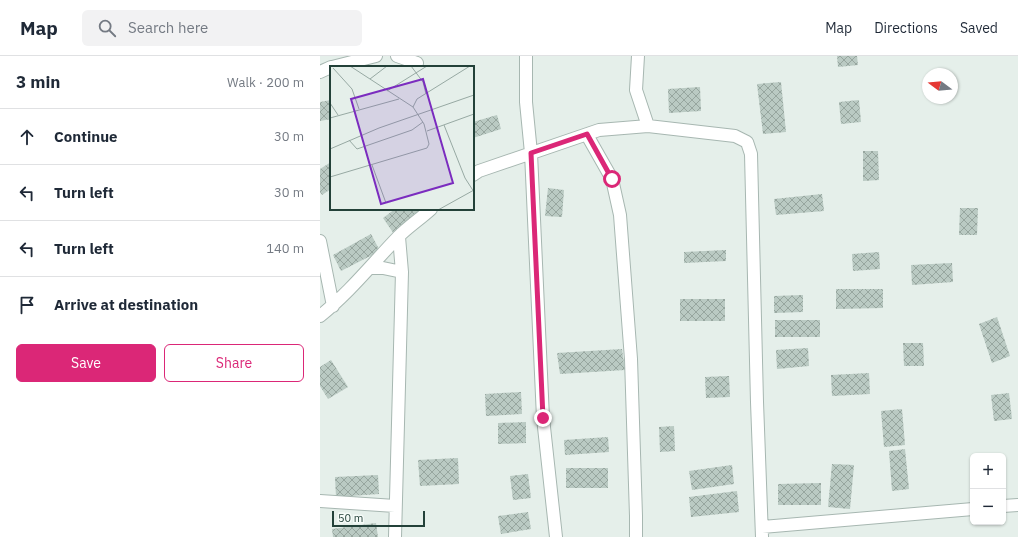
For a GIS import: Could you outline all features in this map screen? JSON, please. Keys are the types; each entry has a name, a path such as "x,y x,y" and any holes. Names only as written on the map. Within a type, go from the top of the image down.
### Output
{"street":[{"path":"336,66 376,56"},
{"path":"397,56 417,62"},
{"path":"526,56 526,102 531,153 543,418 556,537"},
{"path":"638,56 636,90 648,126"},
{"path":"320,72 330,68"},
{"path":"475,171 599,130 648,126 735,136 746,142 751,154 756,402 762,532 970,509"},
{"path":"587,134 612,179 620,215 631,359 636,537"},
{"path":"320,316 333,306 371,268 399,237 430,210"},
{"path":"395,537 402,272 399,237"},
{"path":"320,241 333,306"},
{"path":"371,268 383,268 402,272"},
{"path":"320,501 395,506"},
{"path":"1006,506 1018,504"}],"building":[{"path":"837,56 857,56 858,65 838,67"},
{"path":"781,82 786,132 763,134 757,84"},
{"path":"700,87 701,111 669,113 668,89"},
{"path":"330,100 330,119 320,121 320,102"},
{"path":"859,100 861,122 841,124 839,102"},
{"path":"497,115 501,129 474,138 474,122"},
{"path":"863,151 878,151 879,180 863,181"},
{"path":"330,163 330,190 322,195 320,192 320,169"},
{"path":"548,188 564,190 562,217 545,216"},
{"path":"822,194 824,211 776,215 774,199"},
{"path":"960,208 978,208 977,235 959,235"},
{"path":"394,210 422,210 394,234 383,218"},
{"path":"371,234 380,251 341,271 333,255"},
{"path":"726,250 726,261 684,263 684,252"},
{"path":"879,252 880,269 853,271 852,254"},
{"path":"952,263 953,282 912,285 911,265"},
{"path":"836,289 883,289 883,308 836,309"},
{"path":"803,295 803,312 774,313 774,296"},
{"path":"680,299 725,299 725,321 680,321"},
{"path":"997,317 1010,356 992,363 979,324"},
{"path":"775,320 820,320 820,337 775,337"},
{"path":"903,343 923,343 924,366 904,366"},
{"path":"808,348 809,366 777,369 776,350"},
{"path":"622,349 625,370 560,374 557,353"},
{"path":"331,360 348,387 328,399 320,386 320,367"},
{"path":"869,373 870,394 832,396 831,375"},
{"path":"729,376 730,397 706,398 705,377"},
{"path":"521,392 522,414 486,416 485,394"},
{"path":"1009,393 1012,419 994,421 991,395"},
{"path":"902,409 905,445 884,447 881,411"},
{"path":"526,422 526,443 498,444 498,423"},
{"path":"674,426 675,451 660,452 659,427"},
{"path":"608,437 609,452 565,455 564,440"},
{"path":"905,449 909,489 892,491 889,451"},
{"path":"458,458 459,484 420,486 418,460"},
{"path":"832,464 854,465 850,509 828,507"},
{"path":"732,465 734,484 692,490 689,471"},
{"path":"566,468 608,468 608,488 566,488"},
{"path":"528,474 531,498 513,500 510,476"},
{"path":"378,475 379,494 336,497 335,477"},
{"path":"821,483 821,505 778,505 778,484"},
{"path":"737,491 739,512 691,517 689,497"},
{"path":"528,512 531,529 501,534 498,516"},
{"path":"376,523 378,537 333,537 332,529"}],"route":[{"path":"543,418 531,153 587,134 612,179"}]}
